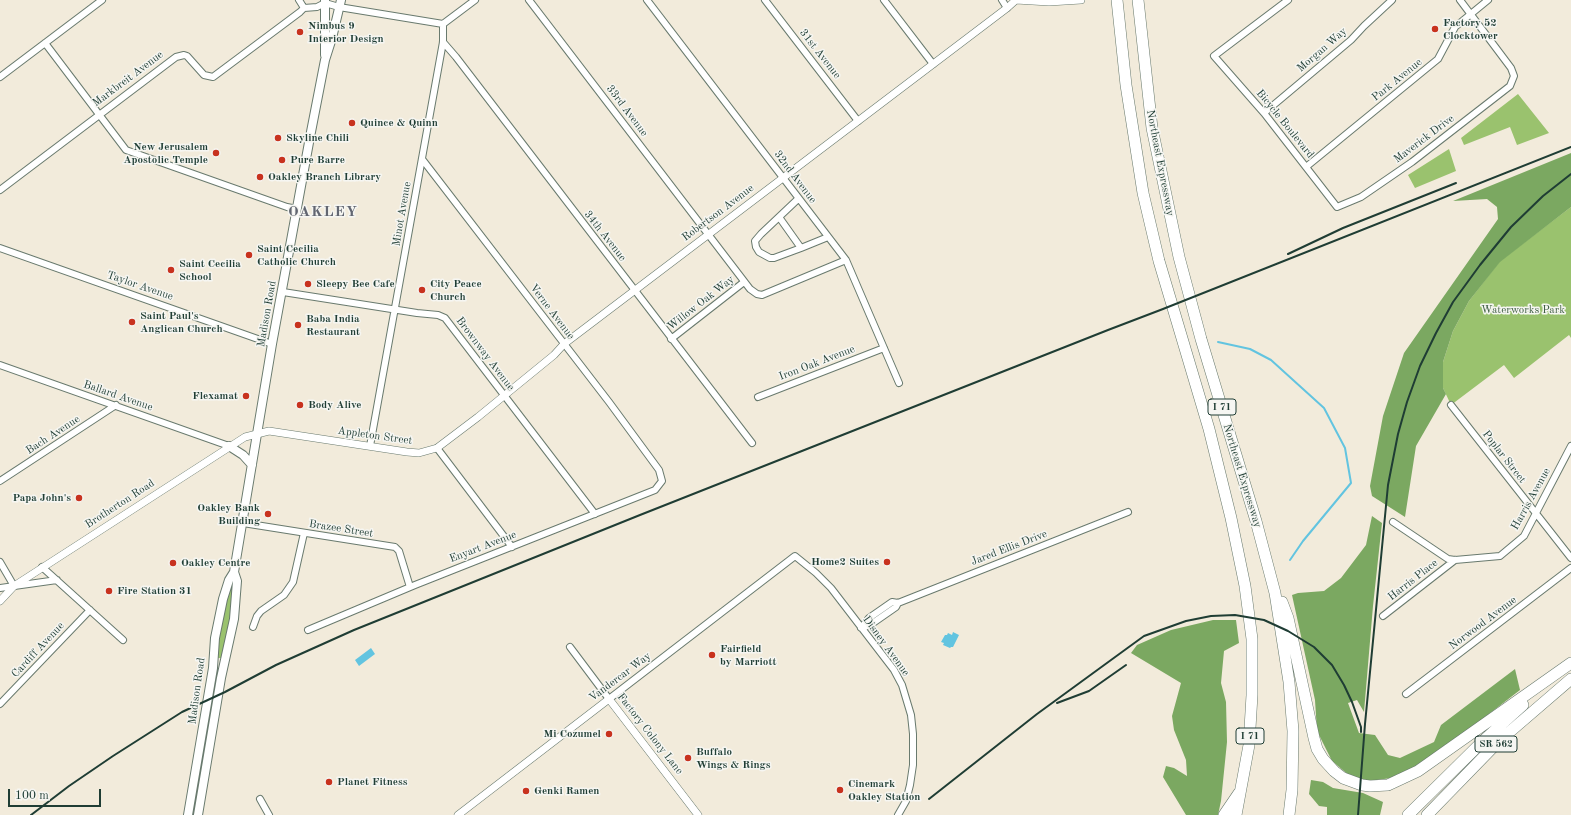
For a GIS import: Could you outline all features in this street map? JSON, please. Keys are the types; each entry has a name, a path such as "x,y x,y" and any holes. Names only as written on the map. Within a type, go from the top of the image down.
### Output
{"highway":[{"name":"Northeast Expressway","path":"1117,0 1126,85 1143,193 1161,268 1208,429 1231,518 1245,586 1252,639 1252,695 1249,745 1236,815"},
{"name":"Northeast Expressway","path":"1138,0 1152,128 1179,257 1201,339 1256,521 1275,593 1290,682 1293,731 1292,790 1289,815"},
{"path":"1269,569 1288,618 1317,749 1328,766 1343,778 1351,782 1370,786 1382,786 1396,782 1418,771 1571,662"},
{"name":"SR 562","path":"1438,785 1484,740 1571,662"},
{"name":"SR 562","path":"1427,815 1498,741 1571,679"},
{"path":"1408,815 1438,785"},
{"path":"1414,815 1438,785"},
{"path":"1224,815 1241,790"}],"main road":[{"name":"Madison Road","path":"325,60 324,15 326,1"},
{"name":"Madison Road","path":"188,815 198,765 213,668 215,638 223,599 229,580 234,572 272,344 283,292 297,209 325,60 340,4"},
{"path":"324,15 332,38"},
{"path":"230,446 243,455 252,465"},
{"name":"Madison Road","path":"198,815 221,678 234,618 237,581 234,572"}],"street":[{"path":"0,77 102,0"},
{"path":"299,0 304,8"},
{"path":"326,1 443,24 475,0"},
{"name":"33rd Avenue","path":"529,0 709,234 750,290 762,295 846,260"},
{"name":"32nd Avenue","path":"647,0 846,260 899,383"},
{"name":"31st Avenue","path":"765,0 858,121"},
{"path":"884,0 933,64"},
{"path":"1002,0 1008,8"},
{"name":"Robertson Avenue","path":"437,448 478,417 503,395 554,355 564,344 1008,8 1016,0 1050,2 1081,0"},
{"name":"Bicycle Boulevard","path":"1288,0 1214,56 1264,113 1337,207"},
{"name":"Morgan Way","path":"1264,113 1351,40 1392,0"},
{"path":"1460,0 1470,14"},
{"name":"Park Avenue","path":"1306,167 1438,59 1451,32 1488,0"},
{"name":"Markbreit Avenue","path":"0,190 180,55 190,58 204,75 208,77 216,76 304,8 317,7 326,1"},
{"name":"Maverick Drive","path":"1337,207 1361,197 1412,162 1510,86 1514,76 1512,68 1470,14"},
{"name":"Minot Avenue","path":"370,446 443,42 443,24"},
{"name":"34th Avenue","path":"443,42 752,443"},
{"path":"45,43 126,150 287,207 297,209"},
{"name":"Verne Avenue","path":"422,159 609,402 659,470 662,481"},
{"path":"798,199 755,241 759,252 766,257 774,258 828,237"},
{"path":"779,217 801,248"},
{"name":"Taylor Avenue","path":"0,248 272,344"},
{"name":"Willow Oak Way","path":"671,339 744,282"},
{"name":"Brownway Avenue","path":"283,292 438,315 445,318 595,514"},
{"name":"Iron Oak Avenue","path":"758,396 884,348"},
{"name":"Ballard Avenue","path":"0,365 230,446"},
{"name":"Bach Avenue","path":"0,481 116,405"},
{"name":"Poplar Street","path":"1451,405 1571,558"},
{"name":"Appleton Street","path":"257,433 269,431 419,453 437,448"},
{"name":"Brotherton Road","path":"0,601 14,586 42,567 230,446 245,437 257,433"},
{"name":"Harris Avenue","path":"1393,522 1448,559 1455,560 1495,557 1504,554 1524,536 1571,446"},
{"path":"437,448 512,547"},
{"name":"Enyart Avenue","path":"308,630 410,587 655,490 662,481"},
{"name":"Jared Ellis Drive","path":"861,628 869,618 892,602 898,603 1128,512"},
{"name":"Brazee Street","path":"243,523 395,548 399,552 410,587"},
{"path":"253,627 257,616 261,611 284,595 293,582 304,532"},
{"name":"Disney Avenue","path":"795,556 816,573 831,588 894,670 902,685 914,734 913,765 907,796 898,815"},
{"name":"Vandercar Way","path":"458,815 795,556"},
{"name":"Harris Place","path":"1383,616 1455,560"},
{"path":"0,562 14,586"},
{"path":"42,567 123,640"},
{"name":"Norwood Avenue","path":"1406,694 1571,568"},
{"path":"0,588 57,580"},
{"name":"Cardiff Avenue","path":"0,704 90,610"},
{"name":"Factory Colony Lane","path":"570,647 698,815"},
{"path":"260,799 269,815"}],"green space":[{"path":"1518,94 1549,133 1517,145 1510,127 1464,145 1461,138"},
{"path":"1449,149 1456,171 1415,188 1408,175"},
{"path":"1571,153 1571,207 1500,262 1469,301 1453,331 1443,362 1443,388 1446,394 1416,446 1405,517 1372,496 1370,486 1383,416 1404,353 1498,219 1497,207 1487,199 1453,201"},
{"name":"Waterworks Park","path":"1571,207 1571,338 1569,335 1514,378 1504,365 1451,405 1443,388 1443,362 1453,331 1469,301 1500,261"},
{"path":"1372,516 1382,523 1364,712 1357,700 1348,703 1359,733 1375,735 1388,755 1400,758 1434,742 1441,725 1515,669 1520,690 1445,748 1398,777 1370,781 1350,776 1332,761 1317,731 1315,700 1292,595 1298,593 1324,591 1341,578 1366,545"},
{"path":"231,582 233,583 233,603 222,658 218,658 218,640"},
{"path":"1213,620 1236,620 1239,643 1224,651 1221,683 1226,702 1227,742 1221,801 1218,815 1186,815 1163,777 1166,766 1174,768 1187,776 1186,760 1174,730 1172,716 1181,683 1131,653 1137,645 1171,630"},
{"path":"1311,780 1323,782 1333,788 1363,793 1383,802 1380,815 1327,815 1327,807 1319,806 1309,794"}],"water":[{"path":"953,632 959,635 953,647 950,648 943,645 944,643 941,642 945,635 948,633 952,635"},
{"path":"371,648 375,654 359,666 355,660"}],"waterway":[{"path":"1218,342 1250,349 1271,360 1324,408 1345,448 1351,483 1303,541 1290,560"}],"railway":[{"path":"31,815 69,786 182,712 225,692 276,665 354,630 640,515 1571,147"},
{"path":"1358,815 1365,724 1388,485 1398,434 1407,402 1420,366 1453,302 1480,265 1511,227 1543,196 1571,174"},
{"path":"1288,254 1343,228 1456,183"},
{"path":"929,799 1037,714 1144,636 1186,621 1211,616 1235,615 1264,620 1288,631 1314,647 1332,665 1344,685 1352,702 1361,727 1361,732"},
{"path":"1057,703 1089,691 1126,665"}],"place":[{"name":"Factory 52 Clocktower","path":"1435,29"},
{"name":"Nimbus 9 Interior Design","path":"300,32"},
{"name":"Quince & Quinn","path":"352,123"},
{"name":"Skyline Chili","path":"278,138"},
{"name":"New Jerusalem Apostolic Temple","path":"216,153"},
{"name":"Pure Barre","path":"282,160"},
{"name":"Oakley Branch Library","path":"260,177"},
{"name":"Saint Cecilia Catholic Church","path":"249,255"},
{"name":"Saint Cecilia School","path":"171,270"},
{"name":"Sleepy Bee Cafe","path":"308,284"},
{"name":"City Peace Church","path":"422,290"},
{"name":"Saint Paul's Anglican Church","path":"132,322"},
{"name":"Baba India Restaurant","path":"298,325"},
{"name":"Flexamat","path":"246,396"},
{"name":"Body Alive","path":"300,405"},
{"name":"Papa John's","path":"79,498"},
{"name":"Oakley Bank Building","path":"268,514"},
{"name":"Home2 Suites","path":"887,562"},
{"name":"Oakley Centre","path":"173,563"},
{"name":"Fire Station 31","path":"109,591"},
{"name":"Fairfield by Marriott","path":"712,655"},
{"name":"Mi Cozumel","path":"609,734"},
{"name":"Buffalo Wings & Rings","path":"688,758"},
{"name":"Planet Fitness","path":"329,782"},
{"name":"Cinemark Oakley Station","path":"840,790"},
{"name":"Genki Ramen","path":"526,791"}],"district":[{"name":"OAKLEY","path":"323,212"}]}
